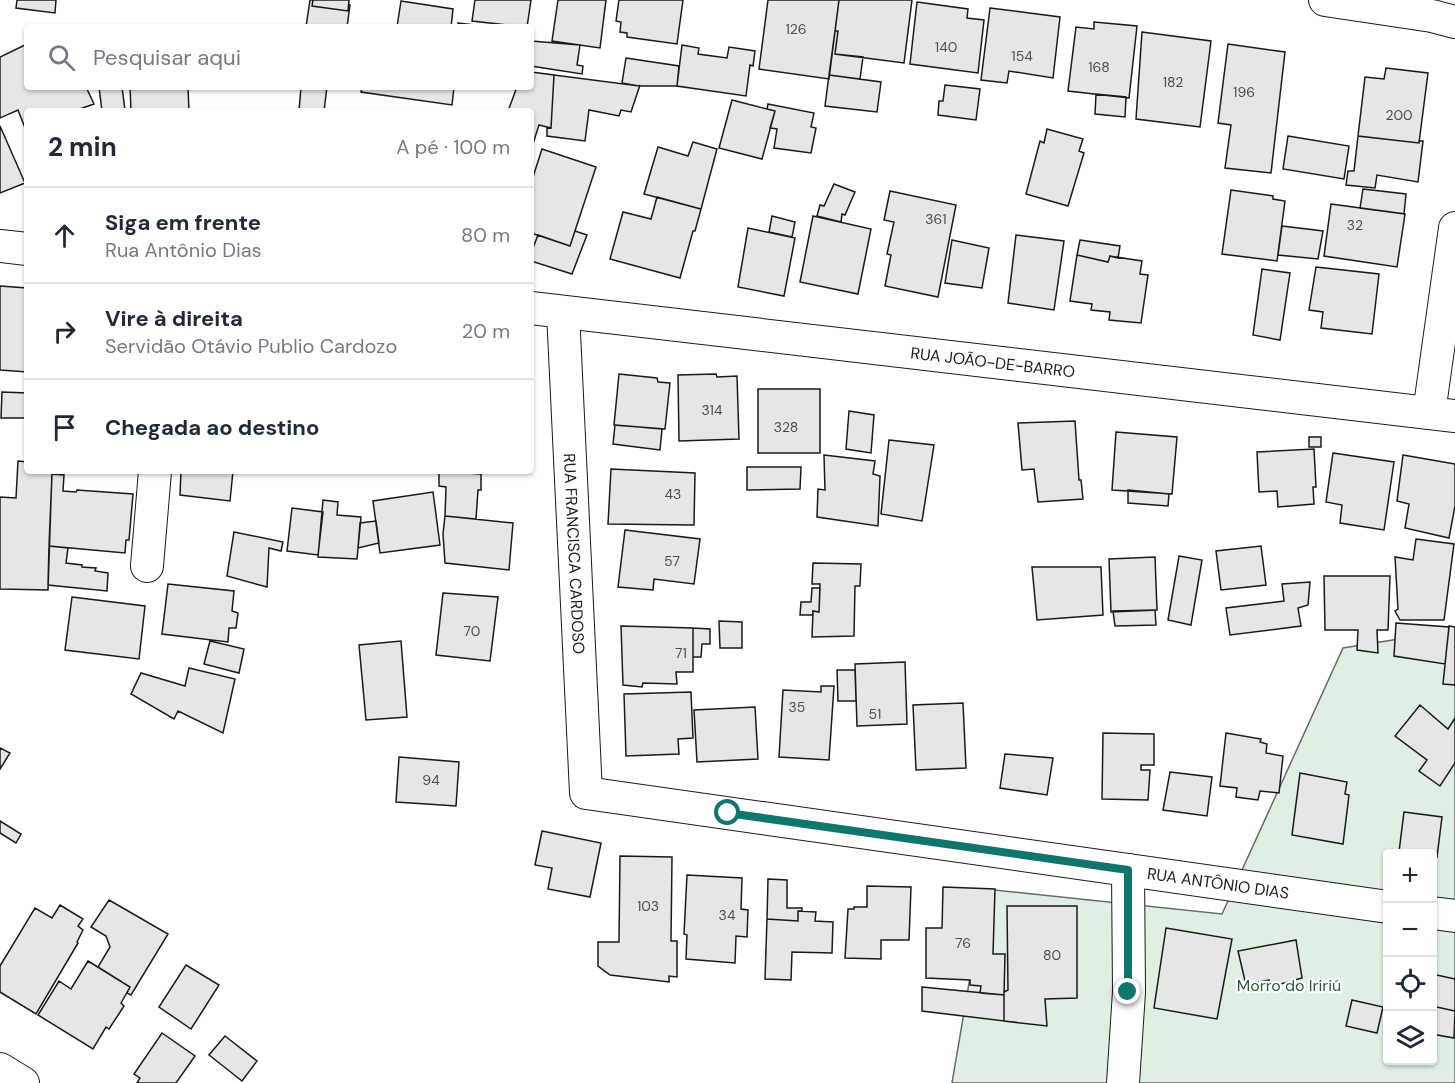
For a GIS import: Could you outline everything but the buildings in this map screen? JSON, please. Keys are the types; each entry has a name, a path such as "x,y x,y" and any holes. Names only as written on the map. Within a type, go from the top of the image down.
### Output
{"street":[{"path":"1325,0 1432,16 1455,22"},
{"path":"1442,415 1455,228"},
{"path":"0,246 24,249"},
{"name":"RUA JOÃO-DE-BARRO","path":"534,308 1442,415"},
{"name":"RUA FRANCISCA CARDOSO","path":"563,312 586,793"},
{"path":"147,566 155,474"},
{"name":"RUA ANTÔNIO DIAS","path":"586,793 1383,906"},
{"path":"1123,1083 1128,992 1128,870"},
{"path":"1437,914 1455,916"},
{"path":"0,1069 23,1083"}],"green space":[{"name":"Morro do Iririú","path":"1455,630 1455,1083 952,1083 985,889 1222,914 1343,648"}],"route":[{"path":"728,813 1128,870 1128,992"}]}
